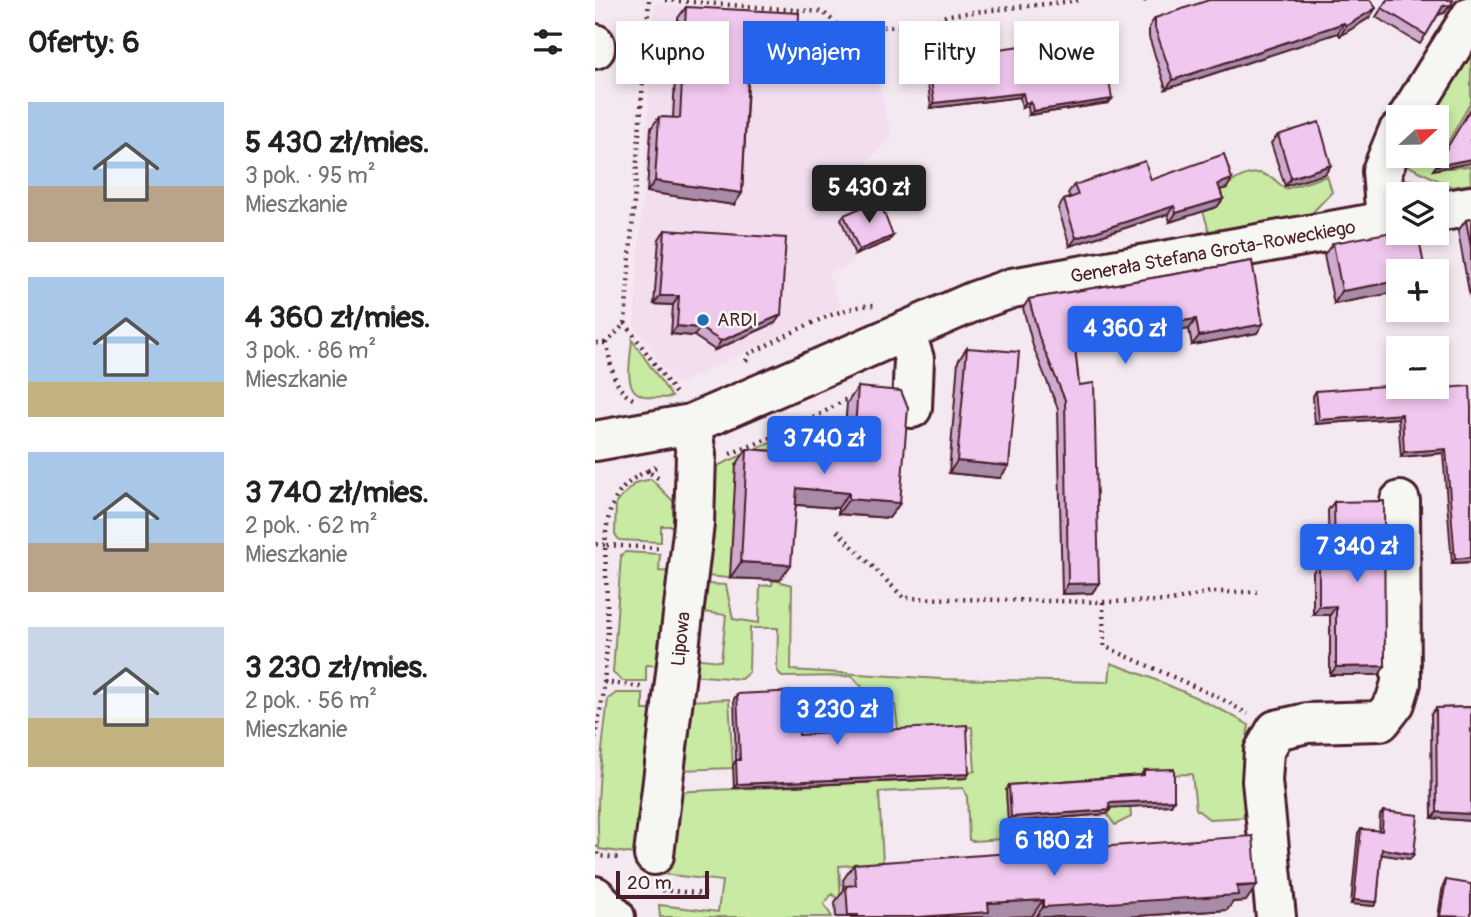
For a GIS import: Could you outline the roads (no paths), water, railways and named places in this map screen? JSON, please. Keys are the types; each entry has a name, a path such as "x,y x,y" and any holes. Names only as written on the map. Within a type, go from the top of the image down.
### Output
{"street":[{"path":"1415,105 1471,16"},
{"path":"595,44 595,50"},
{"path":"1386,156 1382,171 1386,191"},
{"path":"1449,210 1471,206"},
{"name":"Generała Stefana Grota-Roweckiego","path":"595,441 686,427 894,318 1012,288 1386,221"},
{"path":"894,318 914,359 912,408"},
{"name":"Lipowa","path":"652,872 695,502 686,427"},
{"path":"1276,917 1262,781 1264,751 1276,730 1307,723 1381,721 1395,703 1401,683 1400,500"},
{"path":"595,896 615,917"}],"place":[{"name":"ARDI","path":"703,320"}]}
